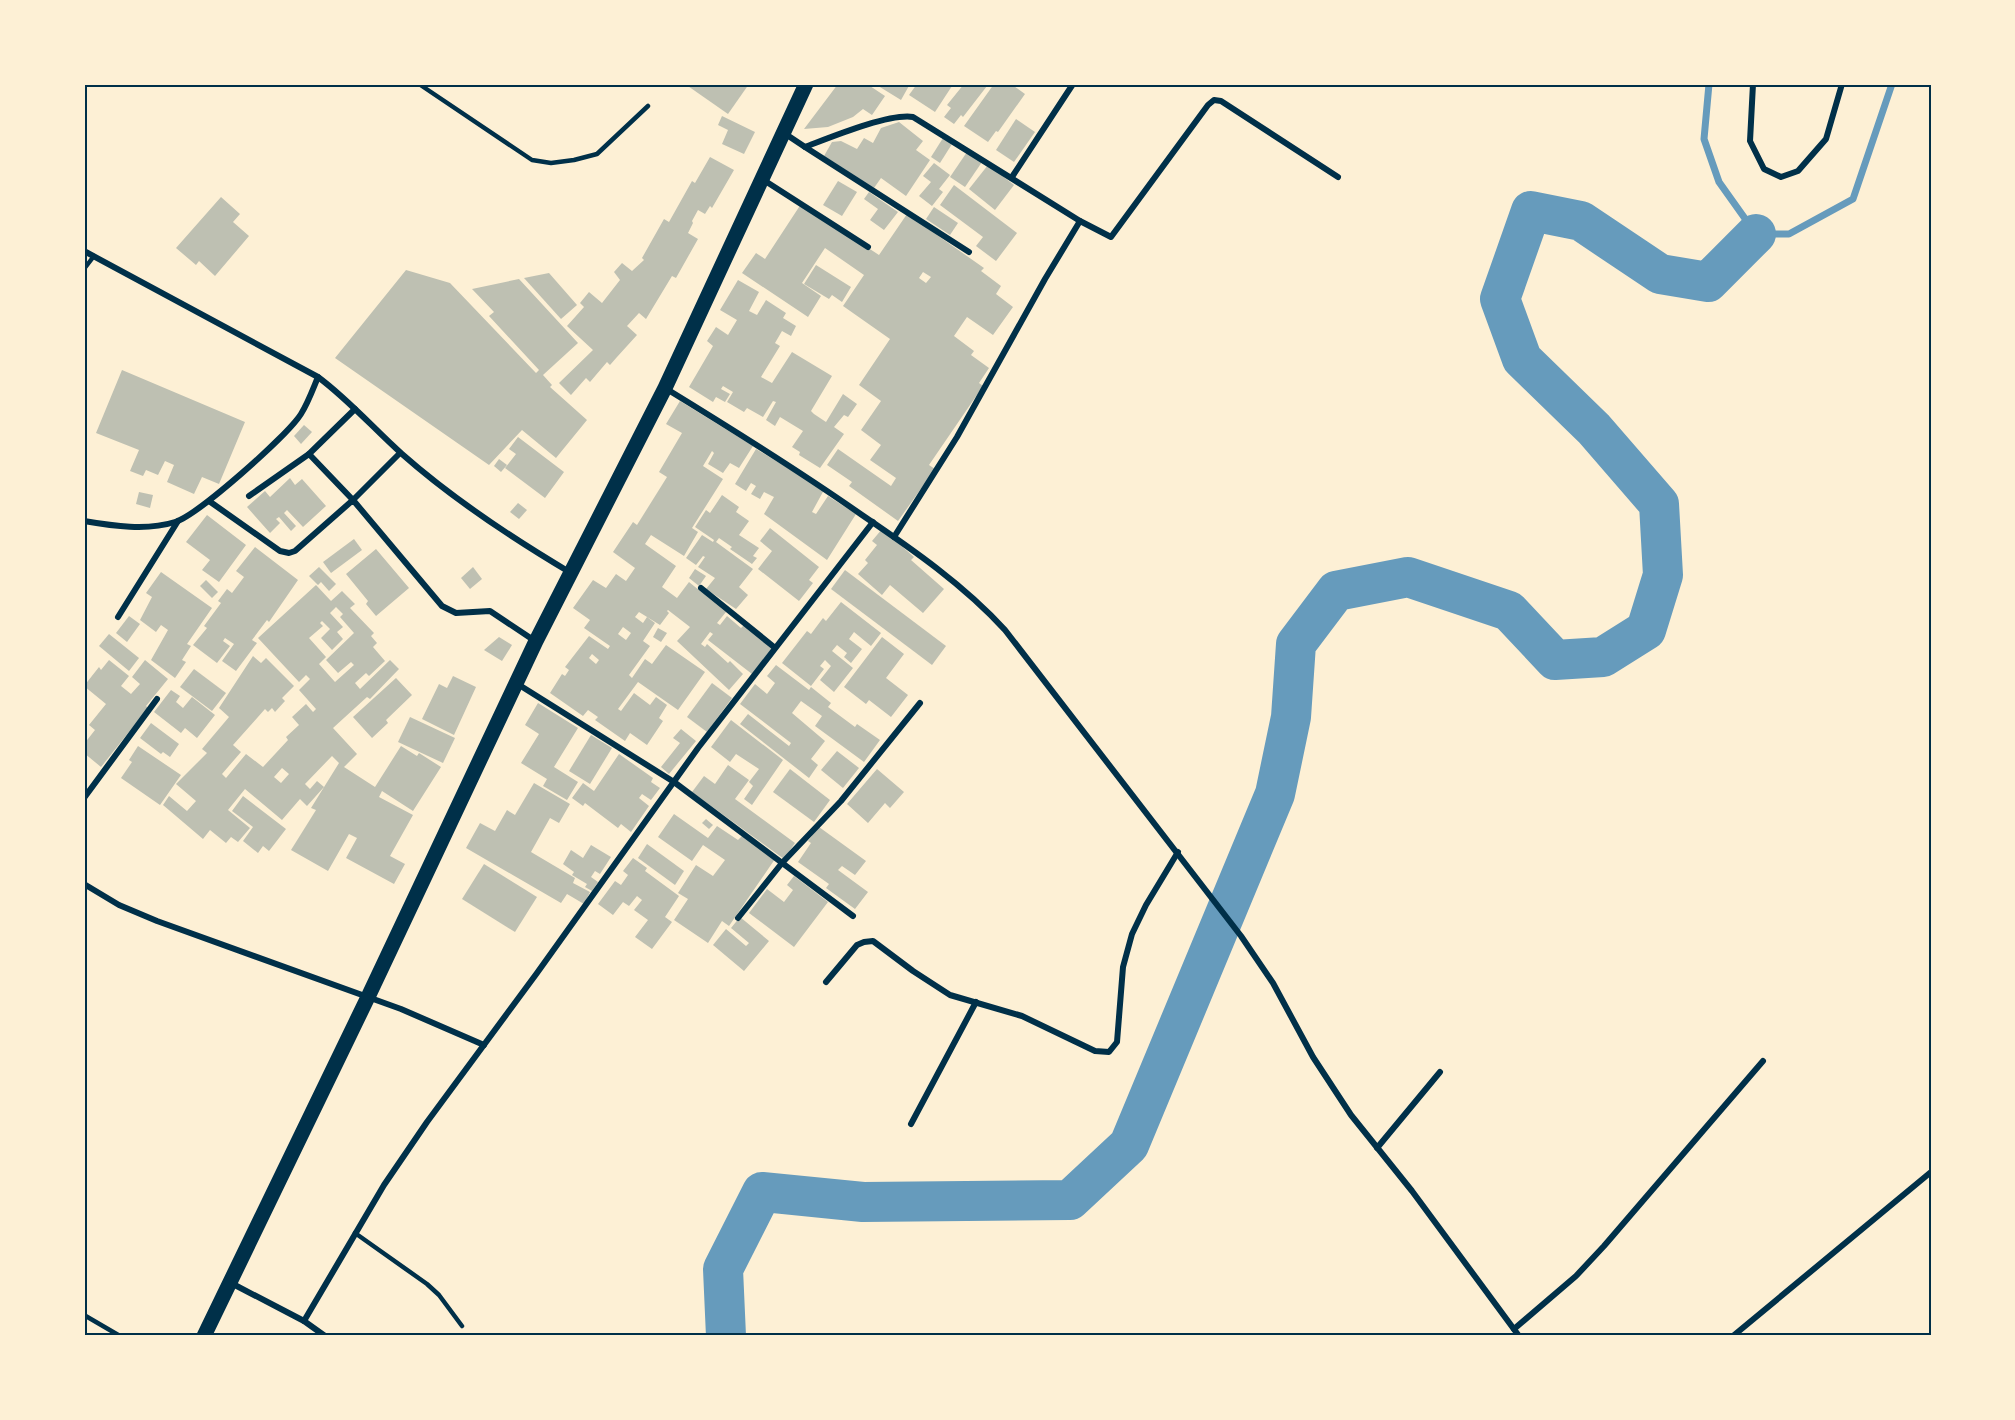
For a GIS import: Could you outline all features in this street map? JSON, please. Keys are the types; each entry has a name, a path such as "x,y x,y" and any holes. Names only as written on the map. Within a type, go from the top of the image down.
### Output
{"main road":[{"path":"204,1336 368,997 516,682 665,388 806,84"}],"street":[{"path":"1012,177 1073,84"},
{"path":"1753,84 1750,141 1764,168 1780,177 1798,171 1826,139 1842,84"},
{"path":"805,147 853,129 908,116 924,123 1080,221 1112,237 1208,105 1214,100 1221,101 1338,177"},
{"path":"784,132 969,252"},
{"path":"762,179 868,247"},
{"path":"894,537 952,446 1080,221"},
{"path":"84,251 318,377 337,390 400,453 458,499 531,549 571,573"},
{"path":"84,521 115,526 160,525 178,521 208,501 294,424 318,377"},
{"path":"665,388 812,480 873,522 960,587 997,622 1241,936 1273,984 1313,1057 1338,1096 1412,1191 1519,1336"},
{"path":"249,496 309,454 355,409"},
{"path":"208,501 280,551 289,553 295,551 353,500 400,453"},
{"path":"309,454 353,500 442,606 456,613 469,614 490,610 536,641"},
{"path":"118,616 178,521"},
{"path":"304,1321 355,1233 409,1149 674,782 774,647 873,522"},
{"path":"701,588 774,647"},
{"path":"516,682 674,782 854,916"},
{"path":"84,798 157,699"},
{"path":"738,918 782,863 841,801 920,703"},
{"path":"826,982 857,945 873,941 944,992 1022,1016 1095,1051 1109,1052 1117,1042 1123,968 1132,934 1150,897 1178,852"},
{"path":"84,884 119,905 157,921 368,997 484,1045"},
{"path":"911,1124 976,1002"},
{"path":"1514,1329 1576,1276 1604,1246 1763,1061"},
{"path":"1377,1148 1440,1072"},
{"path":"1734,1336 1931,1172"},
{"path":"231,1283 304,1321 325,1336"}],"lane":[{"path":"419,84 532,160 543,163 574,160 597,154 648,106"},
{"path":"84,269 94,256"},
{"path":"355,1233 427,1284 439,1295 462,1326"},
{"path":"84,1315 120,1336"}],"building":[{"path":"685,84 749,84 728,114"},
{"path":"838,84 867,84 885,96 872,115 863,109 853,117 828,127 804,129"},
{"path":"875,84 910,84 901,100"},
{"path":"917,84 949,84 952,86 935,112 909,95"},
{"path":"964,84 987,86 963,117 961,115 954,124 944,117 951,108 947,105"},
{"path":"994,84 1011,84 1025,94 998,132 996,131 988,142 964,126"},
{"path":"722,116 755,132 744,154 722,144 728,130 718,125"},
{"path":"1016,119 1035,132 1014,162 996,150"},
{"path":"899,122 923,141 916,150 930,160 906,196 881,178 874,188 824,156 832,142 841,141 857,149 864,138 873,143 881,128"},
{"path":"943,138 952,144 940,163 931,157"},
{"path":"967,152 982,162 965,187 950,177"},
{"path":"710,157 734,170 712,208 710,206 705,214 698,210 692,221 688,233 698,239 676,278 672,276 646,319 639,313 627,326 637,335 610,365 607,362 590,382 586,378 571,395 559,383 593,350 567,326 584,307 580,303 589,292 602,303 620,280 614,272 622,263 632,271 644,260 642,258 664,219 669,222 692,181 695,183"},
{"path":"934,163 950,175 939,189 943,192 932,206 919,196 931,182 923,176"},
{"path":"988,165 1014,185 995,210 969,189"},
{"path":"838,181 857,192 842,216 823,205"},
{"path":"954,185 1017,233 996,261 976,246 983,237 940,205"},
{"path":"869,192 898,212 884,230 870,220 878,209 864,199"},
{"path":"221,197 240,214 233,222 249,236 215,276 199,261 196,265 176,248"},
{"path":"801,204 879,255 907,214 984,268 981,271 1001,286 996,294 1013,307 993,335 967,317 954,336 974,351 971,355 989,368 979,383 983,386 929,465 935,469 898,521 849,486 852,482 827,465 838,449 891,486 896,478 870,460 881,445 861,430 881,401 859,385 890,339 843,306 864,275 825,248 802,283 821,296 808,317 742,273 756,253 765,259","holes":["923,272 931,277 926,283 919,278"]},
{"path":"934,207 958,223 950,235 926,219"},
{"path":"816,265 851,287 842,302 832,295 829,299 804,284"},
{"path":"406,270 450,283 536,373 539,370 489,316 494,312 472,289 519,279 578,343 543,375 552,385 550,387 587,420 556,458 522,430 489,465 335,358"},
{"path":"549,273 577,305 561,319 524,278"},
{"path":"738,280 759,292 749,311 757,315 766,300 786,313 783,318 796,326 791,336 782,331 775,343 780,346 761,377 772,383 792,352 832,376 811,411 814,414 826,422 843,394 857,404 848,417 844,415 834,427 844,434 820,468 799,455 800,452 792,447 803,431 780,417 775,426 766,420 776,402 773,401 763,417 747,408 744,412 727,402 733,392 723,386 721,389 730,394 725,402 716,397 713,402 689,387 713,346 707,341 716,327 728,335 737,320 720,310"},
{"path":"122,370 245,422 219,484 202,477 194,494 167,482 174,465 165,461 158,475 146,470 143,476 130,471 139,450 96,433"},
{"path":"680,401 753,446 739,468 730,463 723,473 708,464 714,453 712,451 703,466 723,479 692,528 698,532 684,556 651,535 645,544 676,566 662,587 677,598 689,582 726,612 717,623 720,625 727,616 741,628 744,625 772,648 752,674 708,640 713,634 710,632 701,644 705,647 707,644 743,674 729,690 677,641 690,627 668,610 669,613 660,625 639,612 635,617 643,623 647,617 655,623 643,641 650,646 629,675 632,678 645,659 652,664 666,645 705,672 678,710 638,682 618,709 621,711 634,693 650,705 656,697 667,705 659,718 663,721 647,745 630,733 625,741 595,720 598,717 588,710 583,716 550,693 562,674 565,676 569,670 565,667 589,636 608,649 610,646 584,628 590,620 573,608 593,580 606,588 616,574 626,581 635,568 613,552 633,522 637,525 667,477 659,472 682,433 666,424","holes":["623,627 631,633 626,640 618,634","592,654 599,660 596,664 589,658"]},
{"path":"304,425 312,432 301,444 294,436"},
{"path":"518,437 564,472 545,498 505,468 516,454 509,449"},
{"path":"756,449 824,490 812,512 816,514 828,496 856,514 827,560 764,514 774,497 764,492 760,499 751,494 756,486 751,483 746,491 735,484"},
{"path":"499,459 507,465 501,472 494,466"},
{"path":"290,478 295,485 302,479 326,506 303,527 287,510 284,513 296,526 291,531 279,517 276,519 280,523 270,533 247,507 265,491 270,497"},
{"path":"139,492 153,495 150,508 136,504"},
{"path":"722,495 739,507 736,512 749,521 739,535 759,548 753,556 757,558 752,564 730,549 732,547 719,538 716,542 753,569 739,587 748,595 736,609 706,589 715,578 698,567 705,557 703,556 696,565 686,558 702,535 713,542 714,540 695,527 706,510 710,513"},
{"path":"518,503 527,510 519,519 510,512"},
{"path":"207,515 246,545 219,582 202,570 210,560 186,542"},
{"path":"770,528 819,567 809,580 813,583 799,601 758,569 772,551 760,541"},
{"path":"882,529 914,557 911,560 944,589 923,613 890,585 882,595 858,574 868,563 865,560 877,545 872,541"},
{"path":"354,539 362,550 331,573 323,562"},
{"path":"255,547 298,580 269,622 267,620 252,640 257,643 236,671 222,661 234,644 225,638 223,641 230,646 217,663 193,645 207,628 204,626 221,603 218,601 227,589 232,593 244,577 236,571"},
{"path":"376,549 409,588 376,616 366,604 368,601 346,574"},
{"path":"319,567 336,584 329,591 321,582 318,585 309,576"},
{"path":"473,567 482,579 470,589 461,578"},
{"path":"695,569 706,576 699,586 689,578"},
{"path":"845,570 946,646 932,665 831,589"},
{"path":"161,572 212,608 187,644 191,646 182,660 186,662 175,678 151,660 168,630 161,625 156,632 140,620 152,597 146,593"},
{"path":"206,580 218,592 212,598 200,586"},
{"path":"316,585 331,601 342,591 355,604 350,608 374,633 371,636 377,643 373,647 385,661 369,676 366,673 355,683 360,689 390,660 399,669 370,699 367,697 333,728 357,754 344,767 375,787 401,746 417,756 419,753 441,767 413,811 382,791 379,797 413,815 390,856 405,864 394,884 346,858 357,838 349,834 328,871 291,850 316,810 311,808 339,763 332,756 305,784 310,789 317,781 324,787 307,806 300,799 282,820 245,789 228,810 250,828 238,842 231,837 226,843 210,830 203,839 163,805 169,796 187,811 196,801 176,784 207,753 202,749 229,717 219,708 253,656 261,663 266,658 294,686 282,698 285,701 275,712 272,708 268,712 265,709 233,745 241,752 222,774 226,778 246,754 263,767 288,740 286,737 299,725 292,717 306,704 313,712 316,709 299,690 310,679 306,675 299,682 258,638","holes":["336,607 343,614 340,617 354,633 326,660 338,673 351,662 354,665 335,682 319,664 326,657 309,638 323,626 320,623 322,621 330,629 321,638 332,650 343,639 337,632 343,627 330,613","282,768 289,774 281,783 274,777"]},
{"path":"841,602 881,633 871,646 854,632 849,639 862,649 851,663 844,657 847,653 837,645 832,651 853,668 834,692 820,680 831,666 825,660 820,666 824,669 811,686 782,663 807,631 811,634 823,618 826,621"},
{"path":"129,616 140,624 127,642 116,633"},
{"path":"658,628 667,633 661,642 653,637"},
{"path":"109,634 139,658 129,671 99,646"},
{"path":"499,637 512,645 502,661 484,650"},
{"path":"882,637 904,654 886,678 908,695 891,717 869,700 866,704 844,687"},
{"path":"109,660 129,676 121,686 131,694 140,684 132,677 145,660 168,679 101,767 84,753 84,744 95,730 89,725 106,704 84,686 99,667 101,670"},
{"path":"776,665 809,690 811,687 831,703 828,707 855,727 857,724 880,740 864,762 815,726 822,716 801,701 792,713 825,741 811,759 818,765 809,778 740,724 748,714 789,746 791,743 740,704 755,684 767,694 775,683 767,676"},
{"path":"194,669 226,693 212,711 180,687"},
{"path":"453,676 476,687 454,735 422,719 439,684 447,688"},
{"path":"396,678 412,695 386,720 388,723 372,738 353,717"},
{"path":"712,683 732,698 707,732 687,717"},
{"path":"171,690 180,696 176,702 183,708 192,697 215,715 197,738 185,728 181,733 154,712"},
{"path":"538,703 578,728 554,767 578,782 567,800 543,786 547,779 521,763 539,734 525,725"},
{"path":"410,717 455,738 443,763 398,742"},
{"path":"731,720 783,760 752,805 744,799 753,786 749,782 759,769 736,754 730,762 711,747"},
{"path":"151,723 179,744 170,757 163,752 161,754 140,738"},
{"path":"681,729 696,741 669,774 661,767 680,743 673,738"},
{"path":"591,735 612,748 590,784 569,771"},
{"path":"138,746 181,775 160,805 121,778 132,762 129,760"},
{"path":"837,751 859,768 843,788 821,770"},
{"path":"619,754 653,778 651,782 660,788 651,800 642,794 639,798 649,806 631,832 621,824 618,828 585,803 583,806 572,798 583,783 594,791"},
{"path":"728,765 749,780 735,799 795,843 784,859 692,792 704,776 715,784"},
{"path":"790,769 830,800 814,822 773,792"},
{"path":"877,769 904,792 890,808 885,803 868,823 847,804"},
{"path":"534,783 570,804 559,823 550,818 531,852 575,878 573,883 590,892 584,904 567,894 561,903 466,848 480,823 495,831 507,810 515,815"},
{"path":"243,796 286,829 269,851 263,846 258,853 243,841 253,827 232,811"},
{"path":"674,814 708,838 717,826 738,840 742,836 775,859 729,926 722,921 708,943 674,920 688,899 678,893 696,865 713,876 725,860 703,845 692,861 658,837"},
{"path":"706,819 713,825 709,829 702,823"},
{"path":"819,827 866,861 855,875 842,866 838,870 868,892 855,909 826,888 829,884 798,862 811,843 808,841"},
{"path":"647,844 684,871 675,885 638,858"},
{"path":"591,845 611,857 600,874 595,871 591,877 598,882 592,891 585,887 587,884 572,875 574,872 563,864 571,850 583,858"},
{"path":"633,858 647,868 645,871 679,896 665,917 672,922 652,949 635,937 648,920 634,910 642,900 637,896 629,906 623,902 613,915 598,904 615,881 621,885 628,875 623,871"},
{"path":"484,864 537,897 515,932 462,899"},
{"path":"794,876 828,902 794,947 749,913 767,889 784,902 793,890 787,885"},
{"path":"740,917 769,941 744,971 713,945 726,929 746,946 749,943 731,928"}],"waterway":[{"path":"1709,84 1704,139 1719,182 1756,234 1789,234 1853,199 1892,84"},
{"path":"726,1336 723,1269 762,1192 863,1202 1070,1200 1129,1145 1275,794 1291,717 1296,644 1336,591 1408,577 1509,611 1555,660 1603,657 1646,630 1663,575 1659,504 1594,429 1522,359 1500,299 1531,211 1581,221 1660,274 1708,282 1756,234"}]}
